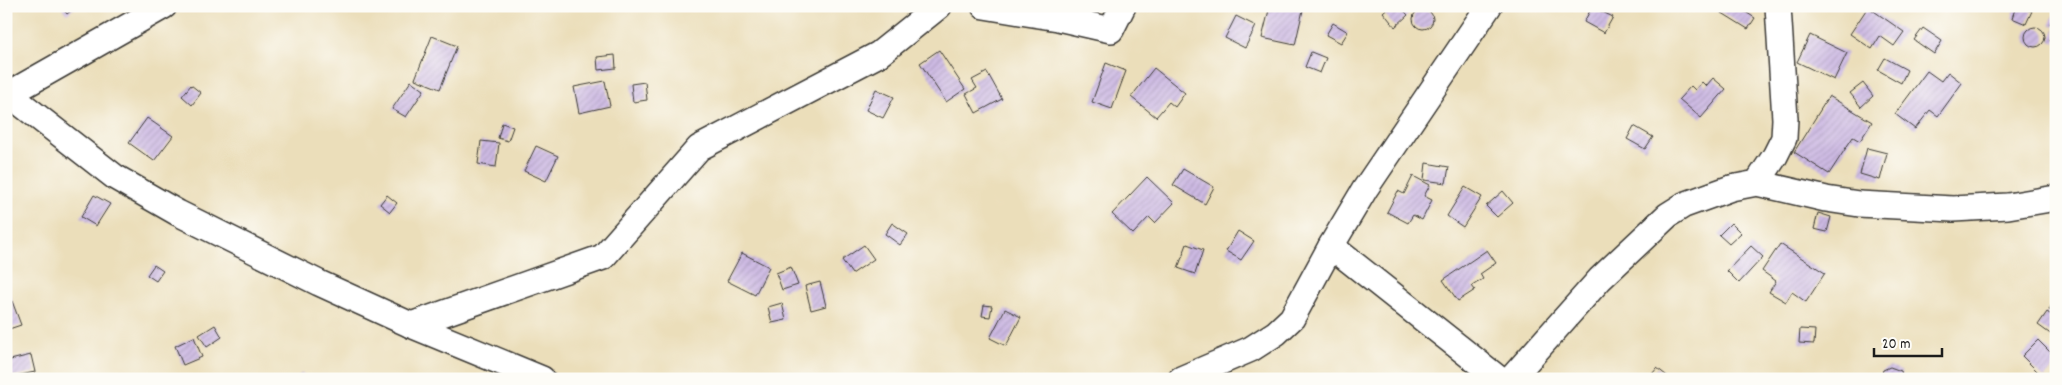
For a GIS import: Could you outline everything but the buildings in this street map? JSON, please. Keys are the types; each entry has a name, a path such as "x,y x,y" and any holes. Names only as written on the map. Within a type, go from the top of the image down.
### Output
{"street":[{"path":"164,6 8,93 115,177 178,213 319,283 411,325 542,379"},
{"path":"411,325 603,258 699,148 879,54 939,6"},
{"path":"984,6 1058,18 1110,30 1123,6"},
{"path":"1181,379 1251,349 1276,333 1292,318 1331,246 1365,190 1489,6"},
{"path":"1757,183 1775,156 1784,138 1778,6"},
{"path":"1511,379 1600,278 1668,215 1684,205 1731,188 1757,183 1826,199 1859,204 1953,209 2008,206 2056,198"},
{"path":"1331,246 1499,379"}]}
